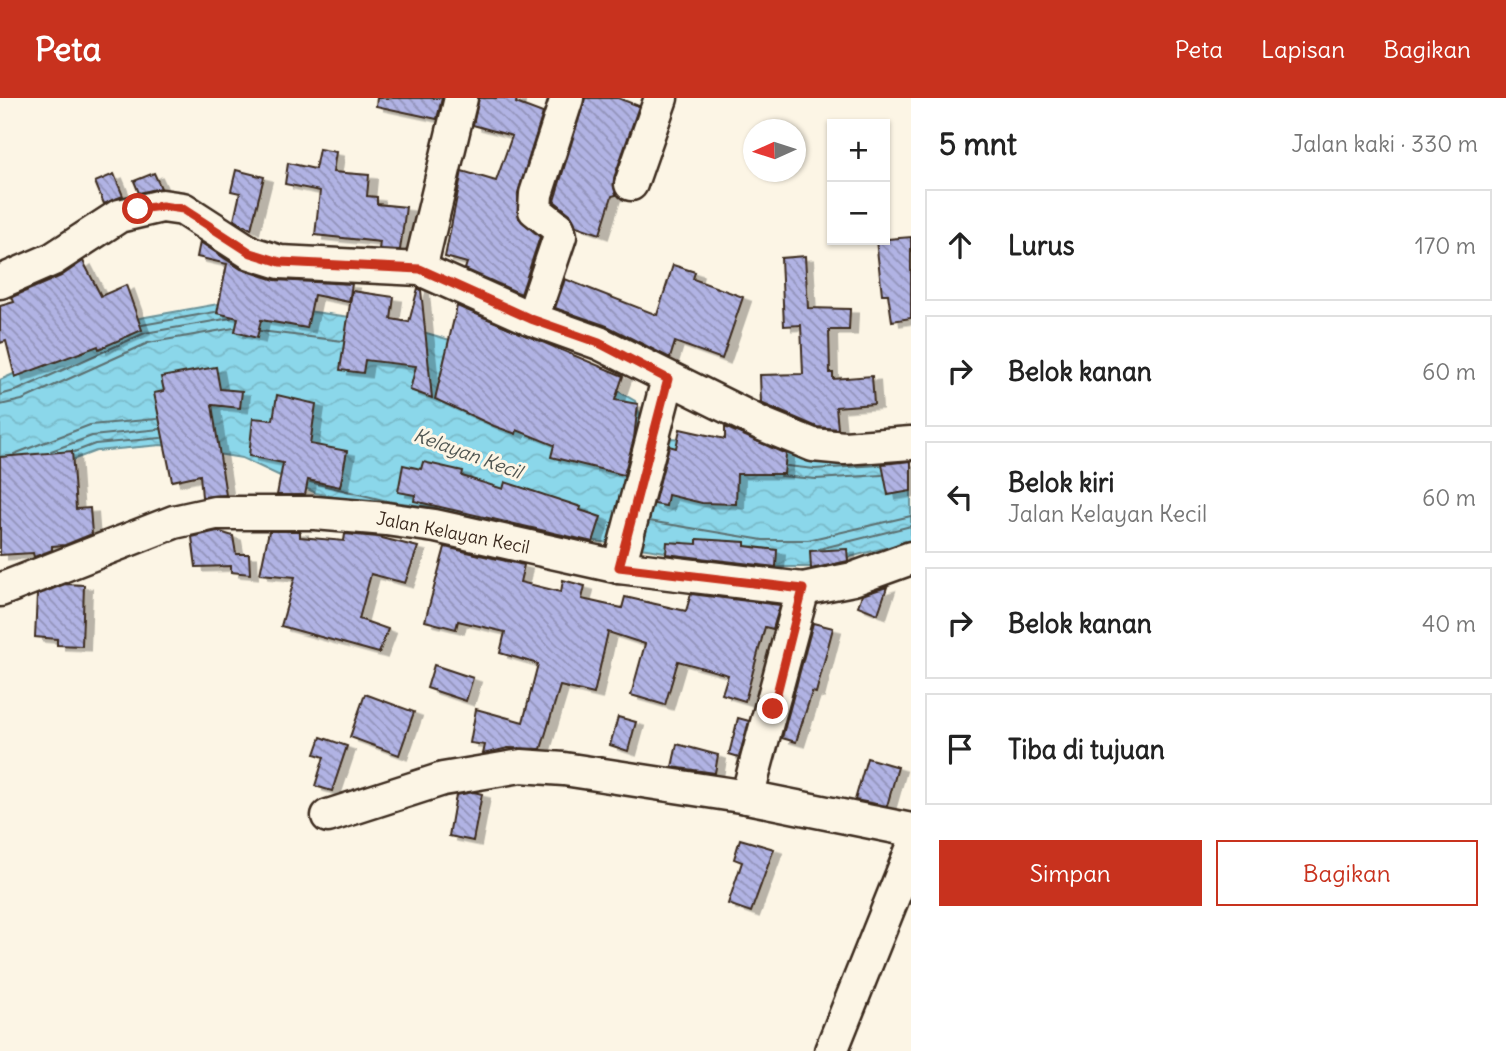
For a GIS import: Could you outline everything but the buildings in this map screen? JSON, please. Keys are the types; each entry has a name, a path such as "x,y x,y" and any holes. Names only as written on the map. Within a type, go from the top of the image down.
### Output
{"street":[{"path":"420,269 461,98"},
{"path":"631,184 661,98"},
{"path":"531,319 560,236 558,228 535,210 536,194 562,99"},
{"path":"0,282 53,258 119,216 162,206 183,209 251,253 280,262 420,269 531,319 599,343 764,425 823,448 911,443"},
{"path":"619,562 668,379"},
{"name":"Jalan Kelayan Kecil","path":"0,590 174,522 215,513 315,513 386,519 619,562 803,589 853,579 911,558"},
{"path":"747,797 803,589"},
{"path":"328,816 443,779 521,766 564,769 747,797 911,830"},
{"path":"831,1051 911,852"}],"water":[{"name":"Kelayan Kecil","path":"235,301 393,323 614,389 635,401 645,429 672,438 815,453 911,446 911,541 812,567 761,567 386,508 316,493 242,458 161,445 96,451 0,487 0,380 140,318"}],"route":[{"path":"138,209 162,206 183,209 251,253 280,262 420,269 531,319 599,343 668,379 619,567 803,589 773,709"}]}
